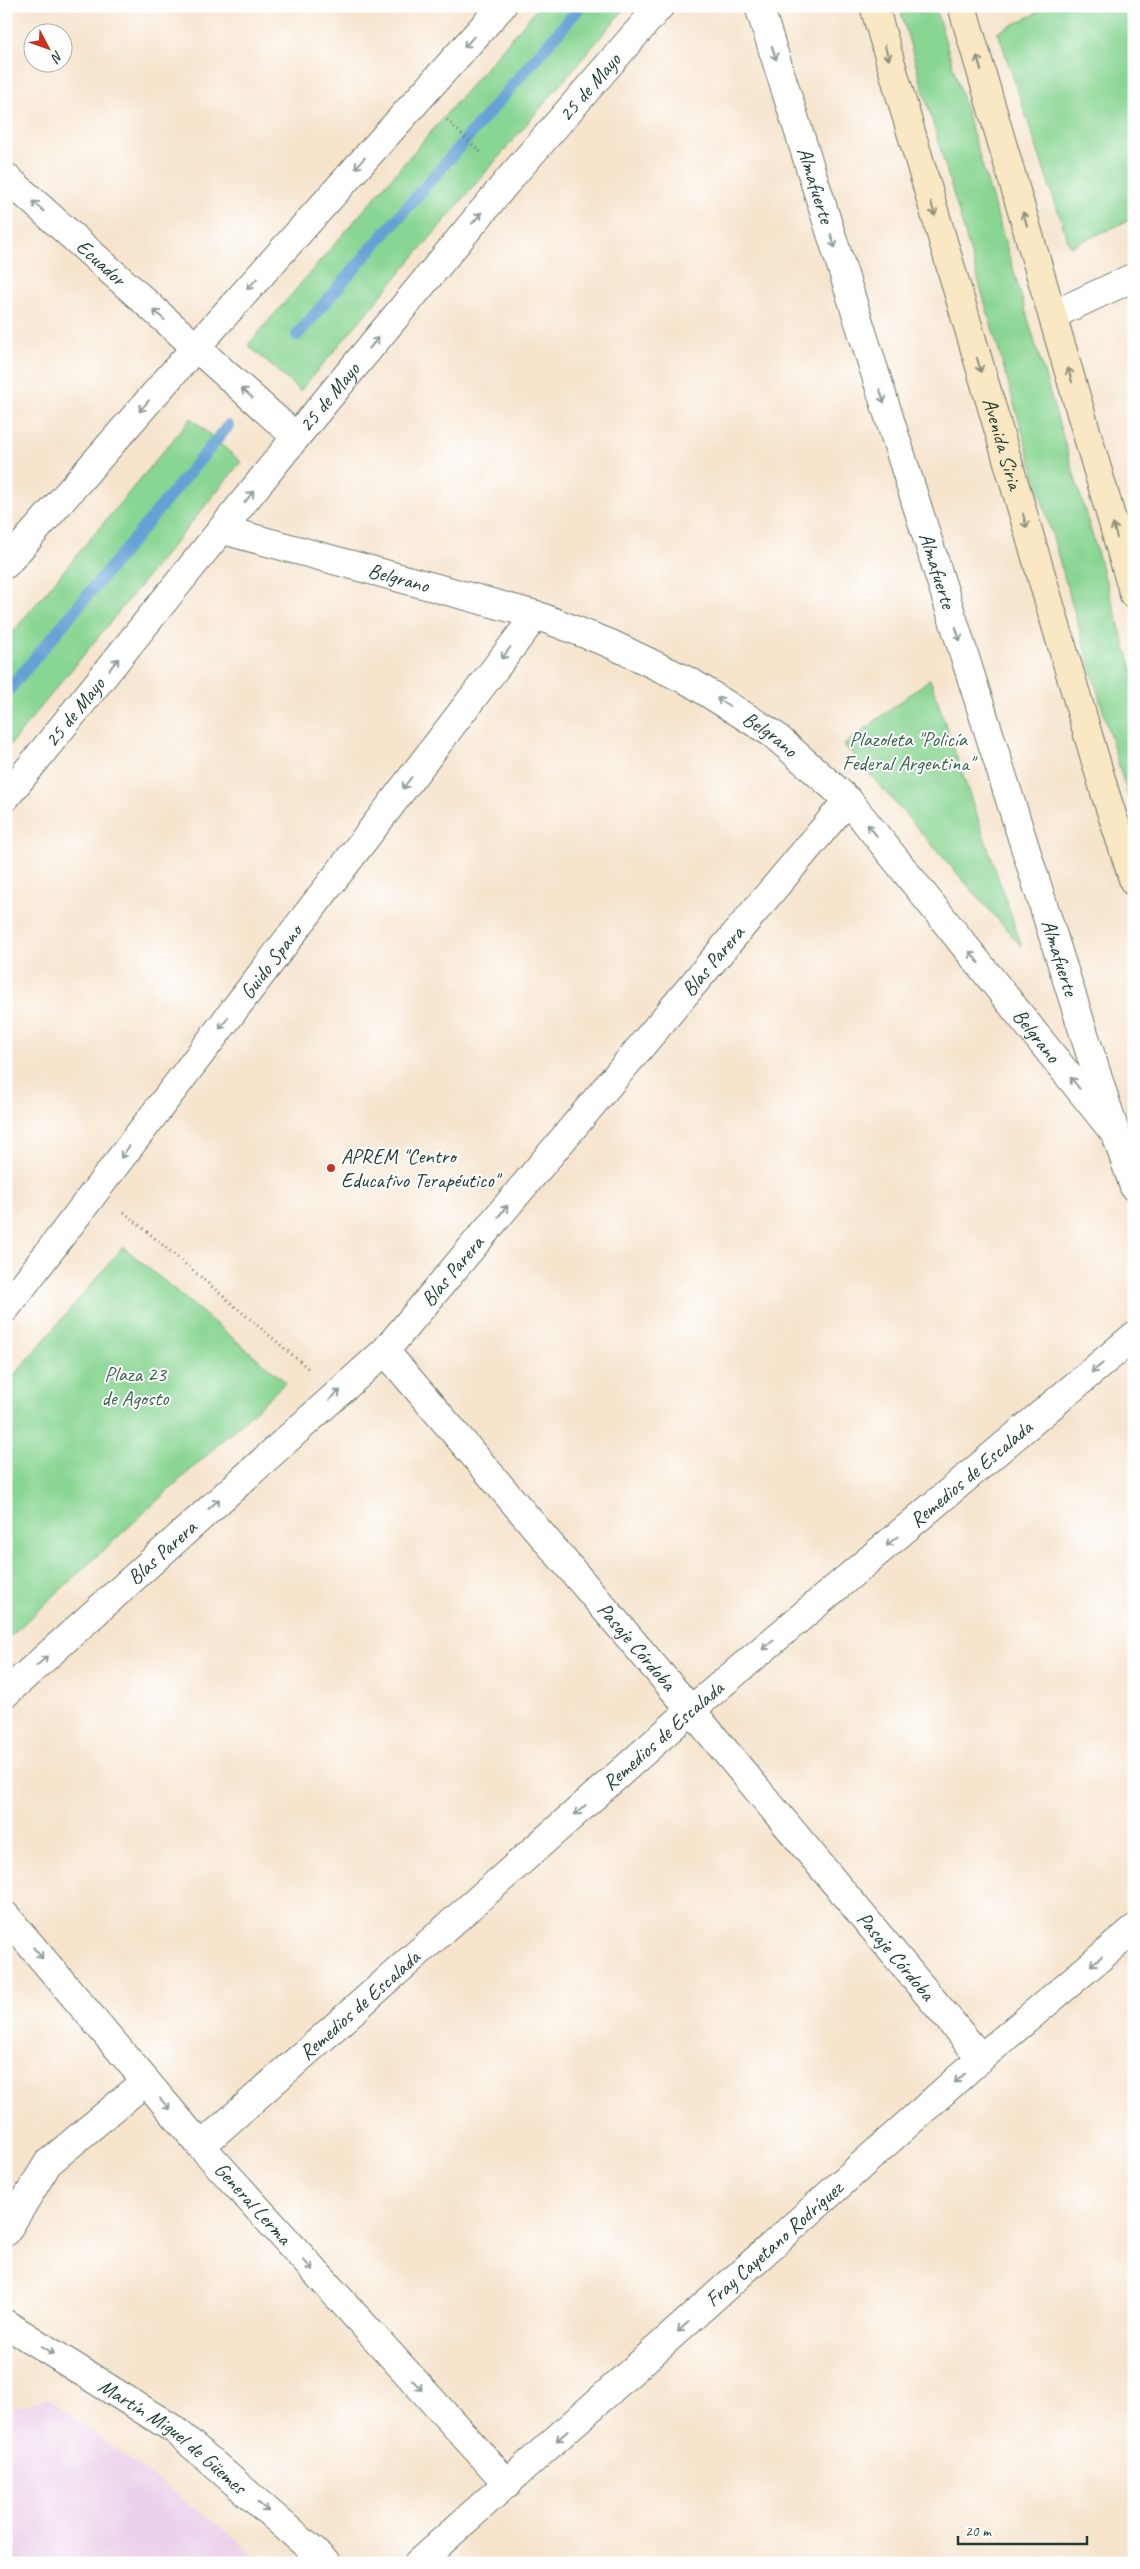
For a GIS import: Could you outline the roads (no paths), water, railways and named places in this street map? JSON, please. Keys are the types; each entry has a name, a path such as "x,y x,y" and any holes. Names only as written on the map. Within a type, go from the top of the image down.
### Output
{"main road":[{"name":"Avenida Siria","path":"874,6 1103,787 1134,882"},
{"path":"962,6 1134,595"}],"street":[{"path":"6,564 195,348 502,6"},
{"name":"25 de Mayo","path":"6,797 296,437 511,178 660,6"},
{"name":"Almafuerte","path":"759,6 1116,1135"},
{"name":"Ecuador","path":"6,177 296,437"},
{"path":"1053,315 1134,277"},
{"name":"Belgrano","path":"223,530 536,615 611,644 692,683 773,734 848,800 1116,1135 1134,1187"},
{"name":"Guido Spano","path":"6,1308 536,615"},
{"name":"Blas Parera","path":"6,1693 337,1392 385,1351 848,800"},
{"name":"Remedios de Escalada","path":"200,2146 691,1710 1134,1336"},
{"name":"Pasaje Córdoba","path":"385,1351 691,1710 981,2058"},
{"name":"General Lerma","path":"6,1916 200,2146 508,2484"},
{"name":"Fray Cayetano Rodríguez","path":"418,2563 981,2058 1134,1929"},
{"path":"6,2232 48,2163 145,2082"},
{"name":"Martín Miguel de Güemes","path":"6,2324 175,2430 327,2563"}],"waterway":[{"path":"297,335 581,6"},
{"path":"6,693 228,426"}],"place":[{"name":"APREM \"Centro Educativo Terapéutico\"","path":"331,1168"}],"park label":[{"name":"Plazoleta \"Policía Federal Argentina\"","path":"908,751"},
{"name":"Plaza 23 de Agosto","path":"135,1386"}]}
